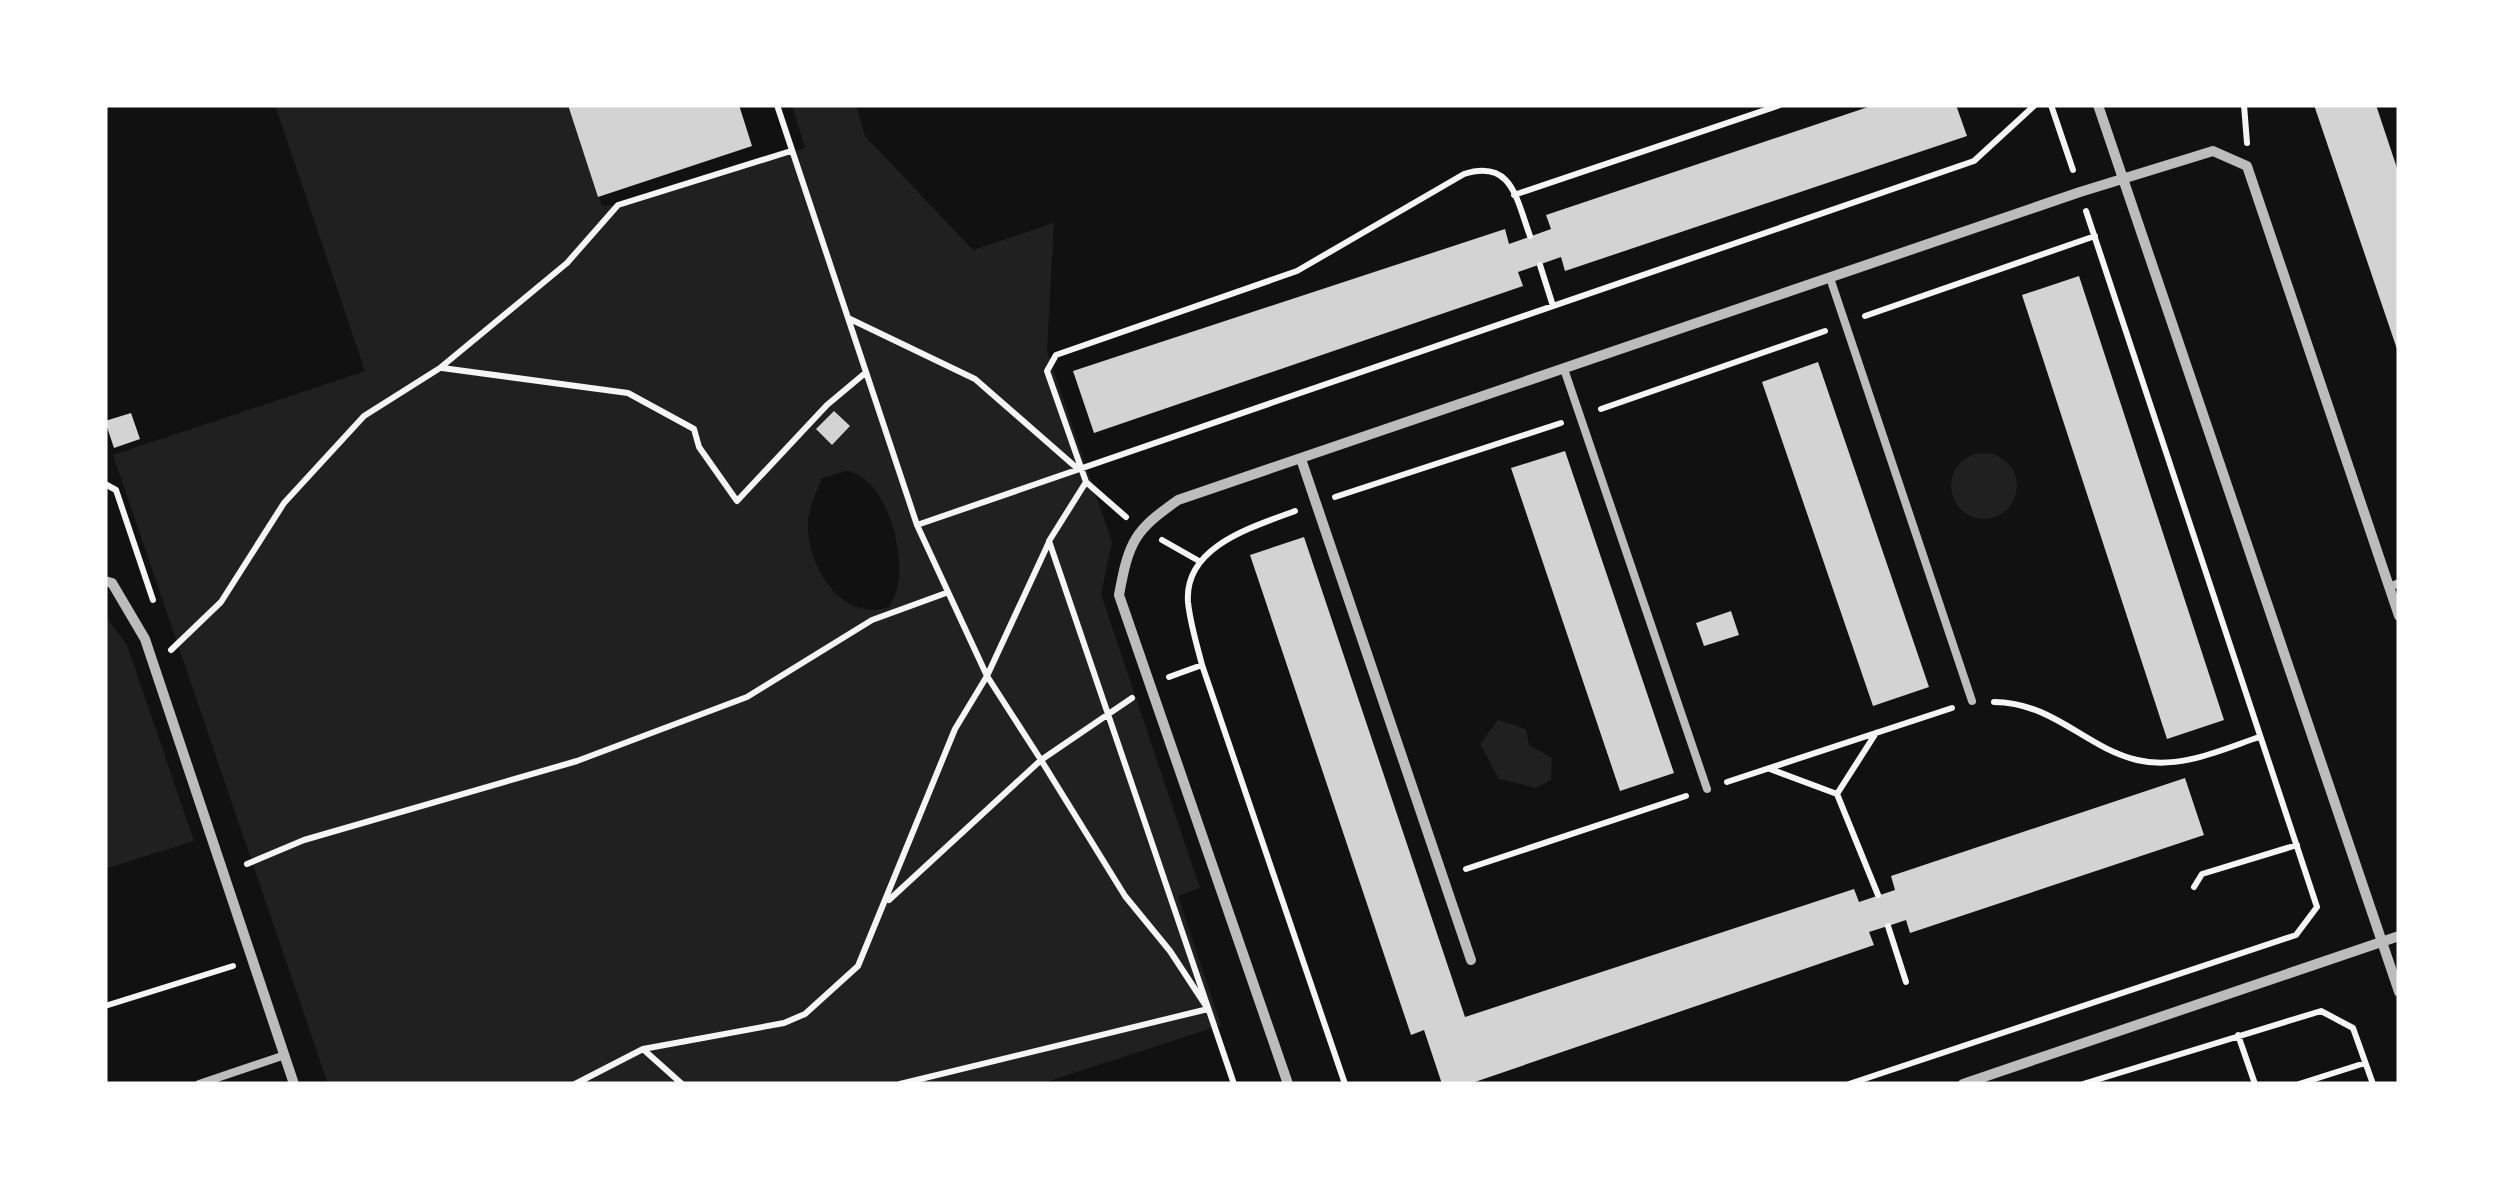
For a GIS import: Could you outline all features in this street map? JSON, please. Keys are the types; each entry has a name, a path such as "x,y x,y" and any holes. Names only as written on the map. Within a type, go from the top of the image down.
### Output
{"street":[{"path":"2098,105 2399,992"},
{"path":"1288,1084 1120,595 1126,554 1139,528 1178,500 2080,192 2212,151 2247,166 2394,585 2399,616"},
{"path":"1300,460 1472,960"},
{"path":"105,581 112,583 146,639 294,1084"},
{"path":"1963,1084 2399,936"}],"lane":[{"path":"1830,278 1972,701"},
{"path":"1564,369 1707,789"},
{"path":"200,1084 285,1055"}],"path":[{"path":"777,105 864,374 917,525 946,593 987,676 1124,896 1170,952 1208,1009"},
{"path":"1514,194 1780,105"},
{"path":"917,525 1974,161 2035,105"},
{"path":"1849,1084 2296,934 2317,907 2052,105"},
{"path":"170,650 220,602 284,502 364,416 440,368 566,263 618,205 791,152"},
{"path":"575,1084 643,1050 784,1023 804,1014 858,966 955,729 987,676 1049,541 1086,482 1047,371 1056,355 1297,271 1464,174 1486,168 1500,172 1514,194 1530,236"},
{"path":"1344,1084 1202,665 1188,599 1199,561 1238,532 2095,236"},
{"path":"1540,264 1554,306"},
{"path":"848,317 974,379 1079,470"},
{"path":"440,368 628,393 694,430 698,448 738,501 826,405 864,374"},
{"path":"1049,541 1234,1084"},
{"path":"247,864 304,840 578,761 747,696 872,620 946,593"},
{"path":"886,903 1042,760 1149,684 1202,665"},
{"path":"1443,877 1972,701 2024,702 2137,760 2186,762 2260,737"},
{"path":"1836,794 1876,733"},
{"path":"1769,768 1836,794 1878,895"},
{"path":"2194,887 2202,874 2297,845"},
{"path":"1888,926 1906,982"},
{"path":"105,1006 255,959"},
{"path":"900,1084 1208,1009"},
{"path":"2083,1084 2322,1011 2353,1028 2372,1084"},
{"path":"2238,1035 2255,1084"},
{"path":"643,1050 682,1084"},
{"path":"2299,1084 2365,1062"}],"shaded area":[{"path":"275,105 568,105 602,206 618,205 805,148 792,105 856,105 865,136 973,250 1054,223 1047,351 1112,542 1101,594 1200,888 1178,896 1221,1025 1040,1084 328,1084 113,455 365,371","holes":["846,471 860,476 882,500 898,554 898,585 889,607 872,610 856,607 830,588 809,541 809,513 822,478"]},
{"path":"1984,453 2008,462 2017,486 2008,510 1984,519 1960,510 1951,486 1960,462"},
{"path":"105,615 127,645 194,841 105,869"},
{"path":"1498,720 1526,729 1529,745 1552,758 1551,780 1536,788 1499,779 1480,744"}],"building":[{"path":"568,105 739,105 752,146 598,197"},
{"path":"1874,105 1956,105 1967,136 1565,271 1561,257 1518,272 1523,286 1094,433 1073,371 1505,229 1509,244 1551,229 1546,215"},
{"path":"2314,105 2376,105 2399,174 2399,355"},
{"path":"2079,276 2224,720 2167,739 2022,295"},
{"path":"1818,362 1929,687 1873,706 1762,382"},
{"path":"834,411 850,426 832,445 816,429"},
{"path":"131,413 140,439 114,448 105,421"},
{"path":"1565,451 1674,773 1620,791 1511,468"},
{"path":"1304,537 1465,1017 1854,889 1859,902 1895,890 1891,876 2185,778 2204,835 1910,933 1906,920 1869,932 1874,945 1469,1084 1442,1084 1424,1030 1411,1035 1250,555"},
{"path":"1731,611 1739,635 1704,646 1696,623"}]}
